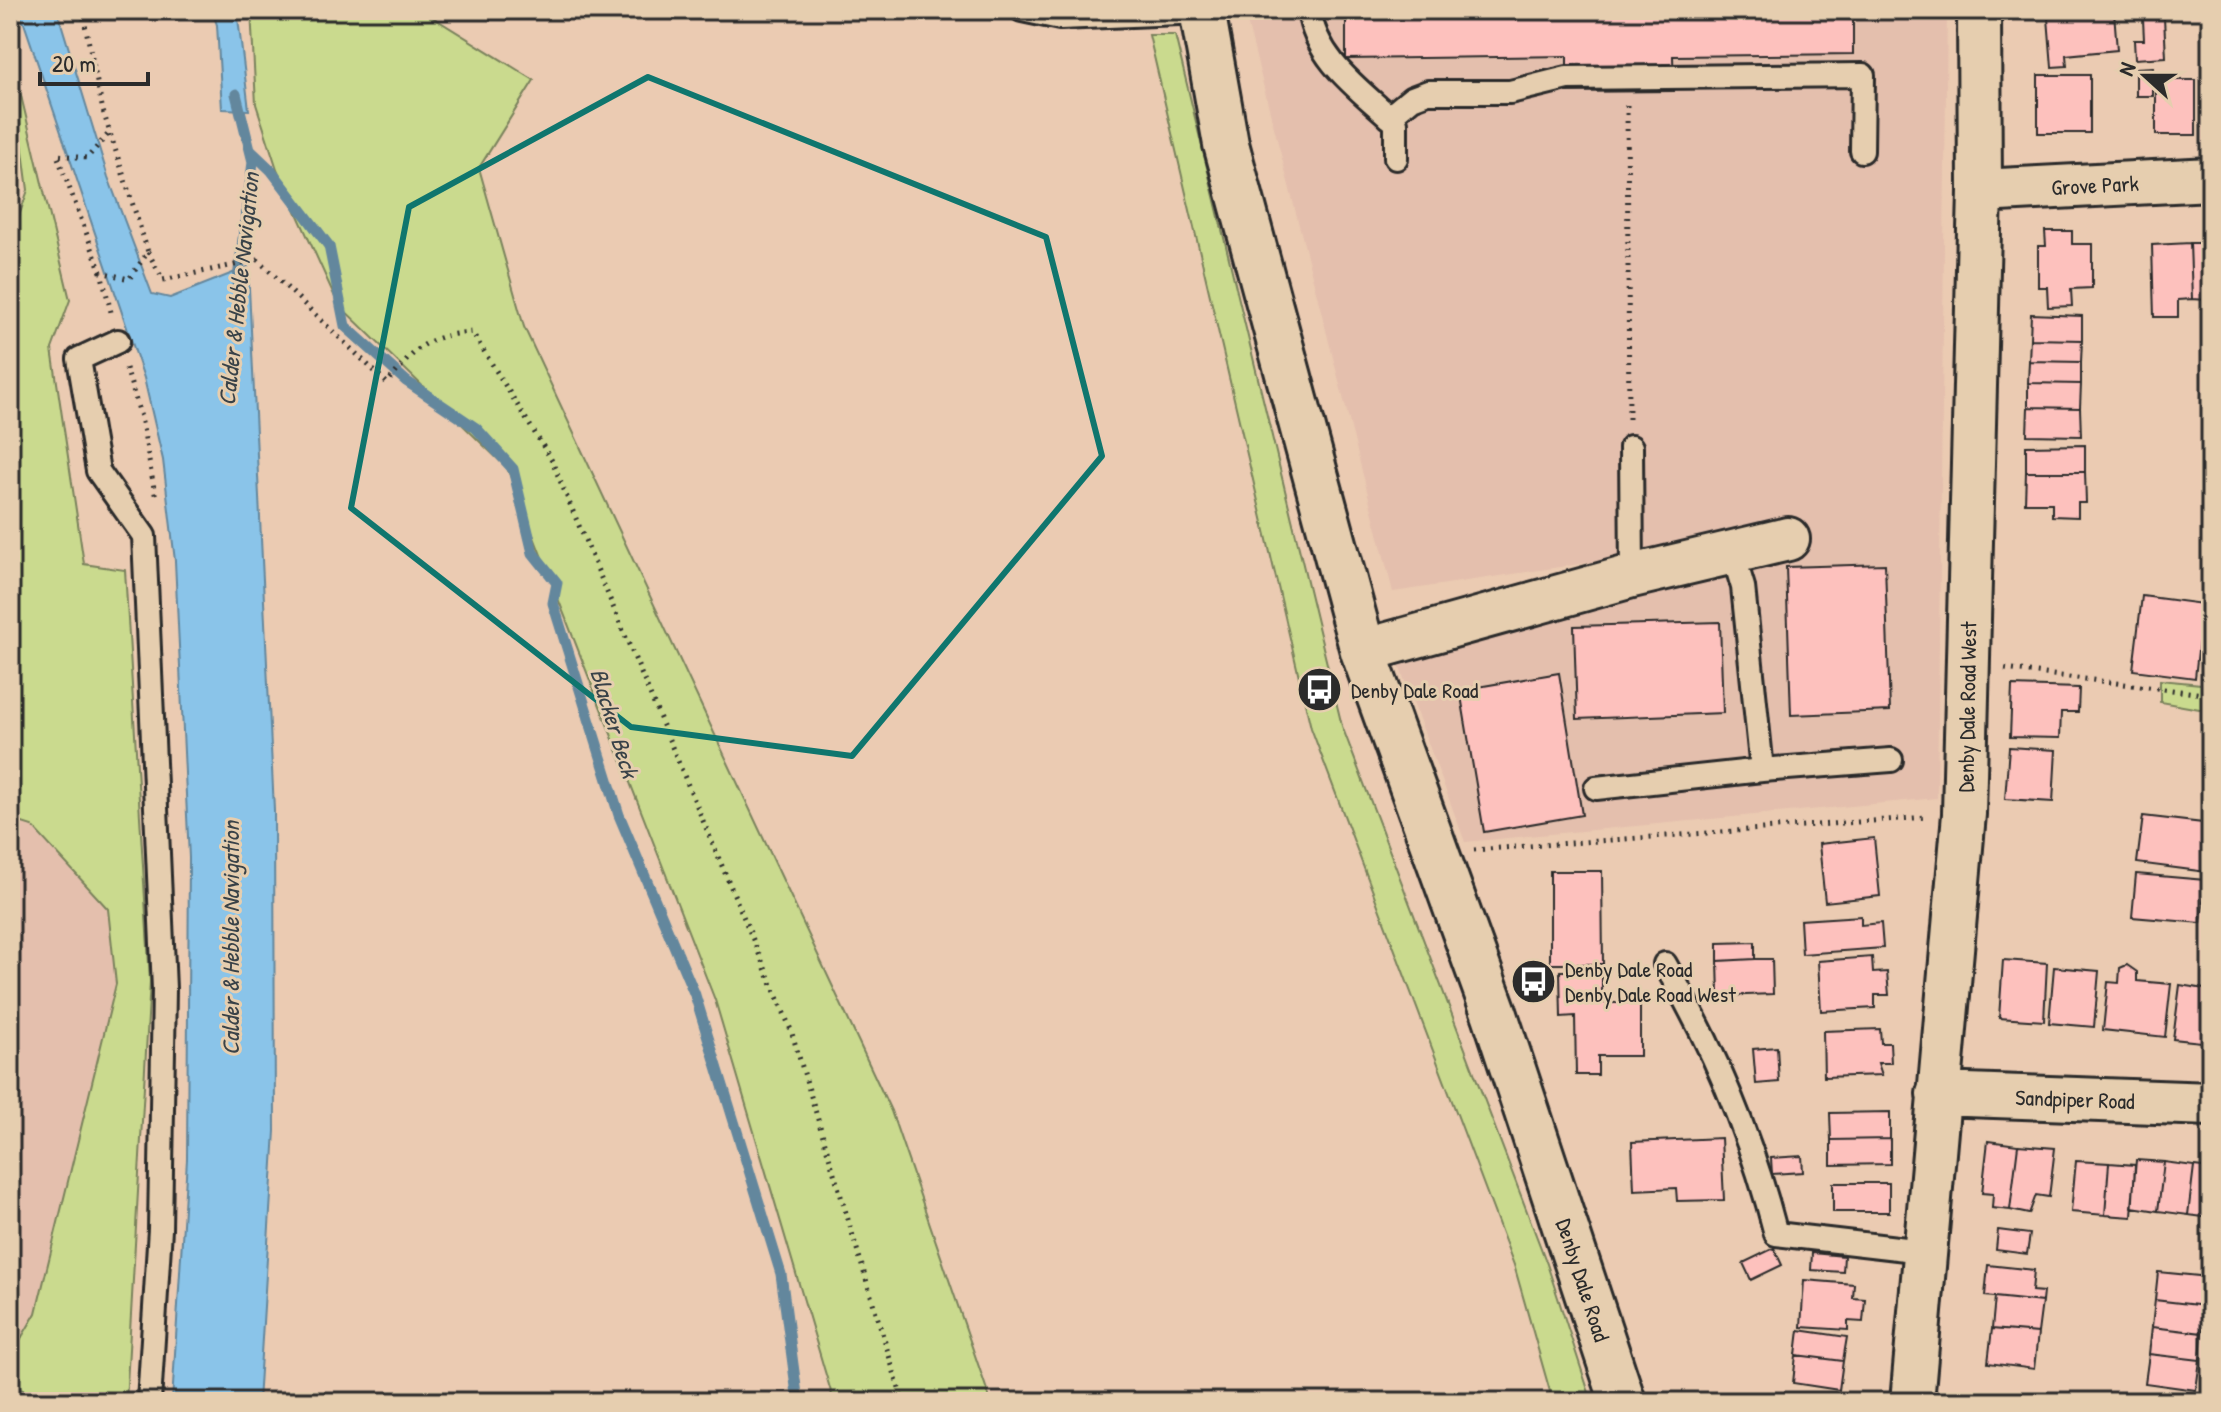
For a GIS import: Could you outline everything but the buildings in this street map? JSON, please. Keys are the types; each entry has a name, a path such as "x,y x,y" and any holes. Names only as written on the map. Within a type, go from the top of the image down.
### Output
{"main road":[{"name":"Denby Dale Road","path":"1203,11 1226,144 1363,651 1437,852 1623,1402"}],"street":[{"name":"Denby Dale Road West","path":"1912,1402 1964,814 1980,191 1979,10"},
{"name":"Grove Park","path":"1980,191 2211,179"},
{"path":"1363,651 1632,576 1788,539"},
{"name":"Sandpiper Road","path":"1938,1094 2211,1104"}],"lane":[{"path":"1022,10 1060,18 1203,11"},
{"path":"1309,10 1312,29 1334,66 1396,123 1396,158"},
{"path":"1389,117 1412,98 1428,92 1510,92 1567,78 1863,75 1862,151"},
{"path":"118,341 79,359 98,471 144,536 164,989 160,1229 149,1402"},
{"path":"1630,438 1632,576"},
{"path":"1732,551 1743,587 1762,770"},
{"path":"1596,788 1891,760"},
{"path":"1665,964 1702,1027 1763,1183 1776,1234 1923,1251"}],"path":[{"path":"82,10 111,131 148,252 163,280 258,260 387,383 423,344 441,334 472,332 551,459 791,1030 903,1402"},
{"path":"1627,94 1630,438"},
{"path":"111,131 87,158 57,155 101,272 141,417 156,503"},
{"path":"101,272 129,279 148,252"},
{"path":"1968,664 2211,695"},
{"path":"1437,852 1964,814"}],"highlighted area":[{"path":"648,77 1046,237 1102,456 852,756 631,727 351,508 409,207"}],"shaded area":[{"path":"1244,10 1947,10 1937,798 1465,842 1396,657 1619,558 1393,592"},
{"path":"10,819 32,825 108,909 116,985 36,1313 10,1357"}],"green space":[{"path":"251,10 421,10 534,80 479,168 524,327 891,1111 991,1402 834,1402 715,1000 507,468 338,304 277,169 256,104"},
{"path":"1149,35 1175,35 1342,726 1547,1264 1592,1402 1553,1402 1514,1265 1311,728"},
{"path":"10,50 70,300 52,349 84,564 125,570 150,981 126,1402 53,1402 10,1385 10,1357 36,1313 116,984 108,909 32,826 10,819 10,242 28,190"},
{"path":"2160,680 2211,685 2211,711 2160,702"}],"water":[{"path":"10,10 57,10 108,177 152,294 170,298 248,267 274,810 275,1131 258,1402 172,1402 187,1159 189,858 175,561 163,460 144,378 24,23 17,12"},
{"path":"212,10 237,10 249,110 222,109 217,25"}],"waterway":[{"name":"Calder & Hebble Navigation","path":"236,94 253,162 237,286"},
{"name":"Blacker Beck","path":"250,150 271,170 329,246 345,326 406,381 476,428 513,469 533,553 557,583 553,603 619,815 695,995 781,1274 798,1402"}],"place":[{"name":"Denby Dale Road","path":"1320,690"},
{"name":"Denby Dale Road Denby Dale Road West","path":"1534,982"}]}
